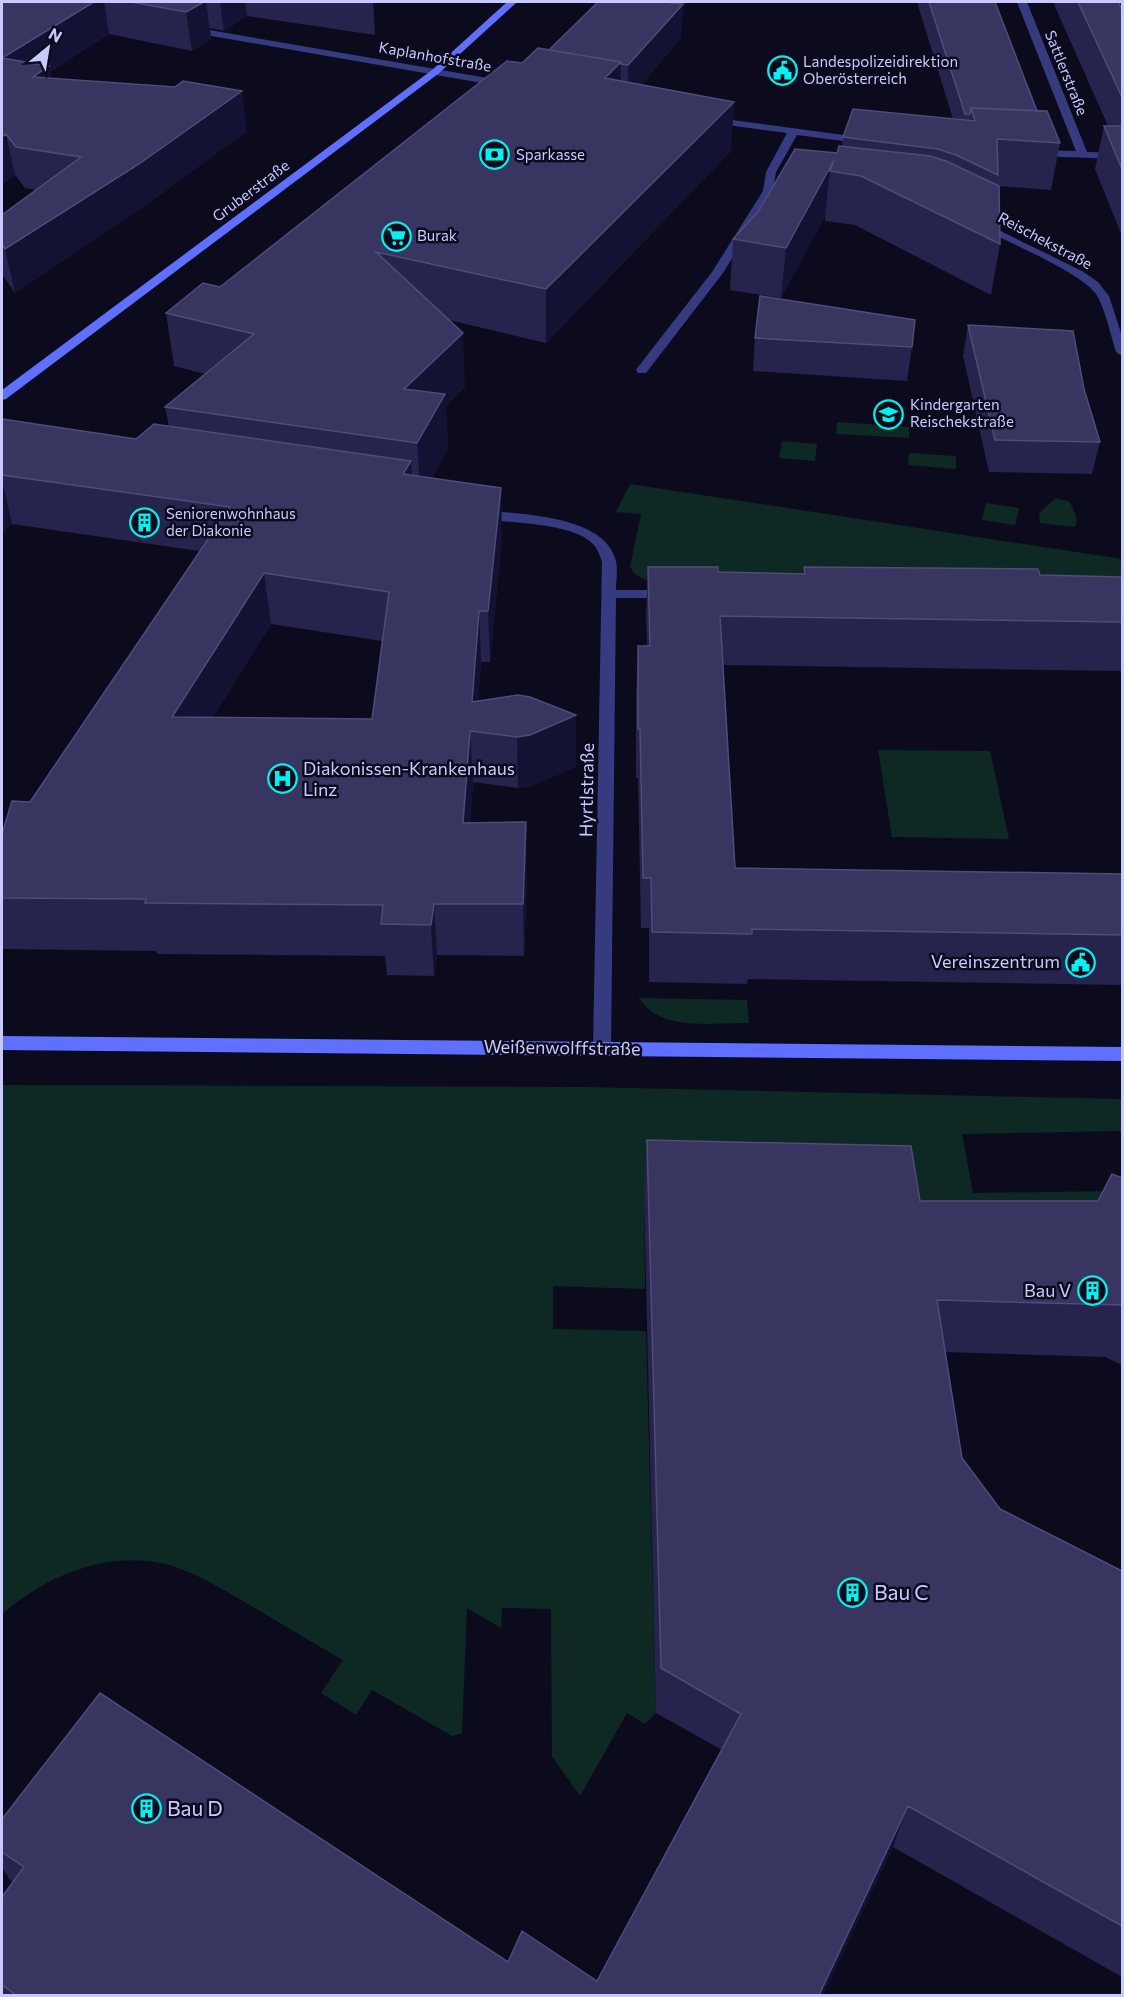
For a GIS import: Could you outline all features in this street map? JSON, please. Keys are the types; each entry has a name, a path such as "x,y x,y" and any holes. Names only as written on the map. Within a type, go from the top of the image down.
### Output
{"main road":[{"name":"Gruberstraße","path":"2,396 435,72 512,2"},
{"name":"Weißenwolffstraße","path":"2,1043 1122,1054"}],"street":[{"name":"Sattlerstraße","path":"1022,2 1083,155"},
{"name":"Kaplanhofstraße","path":"176,27 520,87"},
{"path":"697,118 881,142"},
{"path":"642,370 717,273 775,182 771,172 793,132"},
{"path":"1019,152 1122,156"},
{"name":"Reischekstraße","path":"965,216 1078,273 1094,284 1103,296 1122,352"},
{"name":"Hyrtlstraße","path":"467,512 556,525 593,537 602,546 609,561 602,1048"},
{"path":"610,594 681,595"}],"green space":[{"path":"837,422 909,427 909,438 836,434"},
{"path":"782,441 817,444 815,461 779,458"},
{"path":"909,453 956,456 956,469 908,465"},
{"path":"630,484 1122,559 1122,586 660,583 639,577 630,567 641,514 616,512"},
{"path":"1056,498 1070,502 1077,519 1075,527 1040,523 1039,513"},
{"path":"986,503 1019,508 1015,525 982,520"},
{"path":"878,750 990,751 1009,839 892,837"},
{"path":"639,998 747,1000 749,1023 704,1024 674,1021 660,1017"},
{"path":"2,1085 586,1087 1122,1099 1122,1131 962,1134 973,1193 1112,1191 1080,1254 644,1194 645,1289 553,1286 553,1329 646,1331 656,1713 645,1724 627,1713 580,1796 552,1756 551,1609 502,1608 501,1628 467,1608 462,1733 452,1736 372,1690 356,1715 321,1693 343,1660 218,1587 166,1564 121,1561 78,1570 38,1588 2,1614"}],"building":[{"path":"2,2 94,2 2,58"},
{"path":"131,2 204,2 186,12"},
{"path":"598,2 683,4 628,65 549,50"},
{"path":"929,2 995,2 1037,111 971,108 970,114 965,114"},
{"path":"1078,2 1118,2 1122,10 1122,97"},
{"path":"538,48 621,62 605,78 734,102 546,289 376,252 463,333 404,389 445,394 417,443 165,407 254,334 166,313 203,283 220,287 507,61 522,63"},
{"path":"2,58 49,66 33,77 175,87 183,81 242,91 139,164 5,249 2,244 2,215 81,157 16,147 6,134 2,137"},
{"path":"971,108 1047,111 1060,143 997,139 998,175 938,149 843,137 853,109 975,121"},
{"path":"1104,126 1122,126 1122,169"},
{"path":"839,146 930,156 999,186 1000,244 861,176 830,171 834,160 786,248 733,239 758,212 795,149 837,153"},
{"path":"760,296 915,320 912,347 755,338"},
{"path":"968,325 1073,331 1084,389 1100,442 995,440"},
{"path":"2,419 136,439 154,424 411,461 403,474 501,488 488,611 479,611 472,702 518,695 530,697 576,715 530,735 517,737 470,731 463,823 526,822 523,904 434,904 431,925 381,924 383,905 145,903 146,899 2,898 2,834 12,801 30,802 230,507 2,475","holes":["264,573 389,592 372,719 172,717"]},
{"path":"648,567 718,567 718,572 805,574 804,567 1038,569 1040,575 1122,577 1122,622 720,616 735,868 1122,874 1122,935 752,929 752,934 652,932 651,878 643,878 640,729 638,729 638,646 650,646"},
{"name":"Bau C","path":"647,1140 911,1146 920,1201 1098,1201 1112,1174 1122,1178 1122,1305 937,1300 962,1458 1000,1509 1122,1571 1122,1926 908,1806 819,1995 16,1995 2,1985 2,1897 24,1867 2,1852 2,1819 100,1693 508,1962 522,1931 597,1981 741,1714 661,1668"}],"place":[{"name":"Landespolizeidirektion Oberösterreich","path":"782,71"},
{"name":"Sparkasse","path":"495,155"},
{"name":"Burak","path":"396,236"},
{"name":"Kindergarten Reischekstraße","path":"889,414"},
{"name":"Seniorenwohnhaus der Diakonie","path":"145,523"},
{"name":"Diakonissen-Krankenhaus Linz","path":"282,779"},
{"name":"Vereinszentrum","path":"1081,962"},
{"name":"Bau V","path":"1092,1291"},
{"name":"Bau C","path":"853,1593"},
{"name":"Bau D","path":"146,1809"}]}
